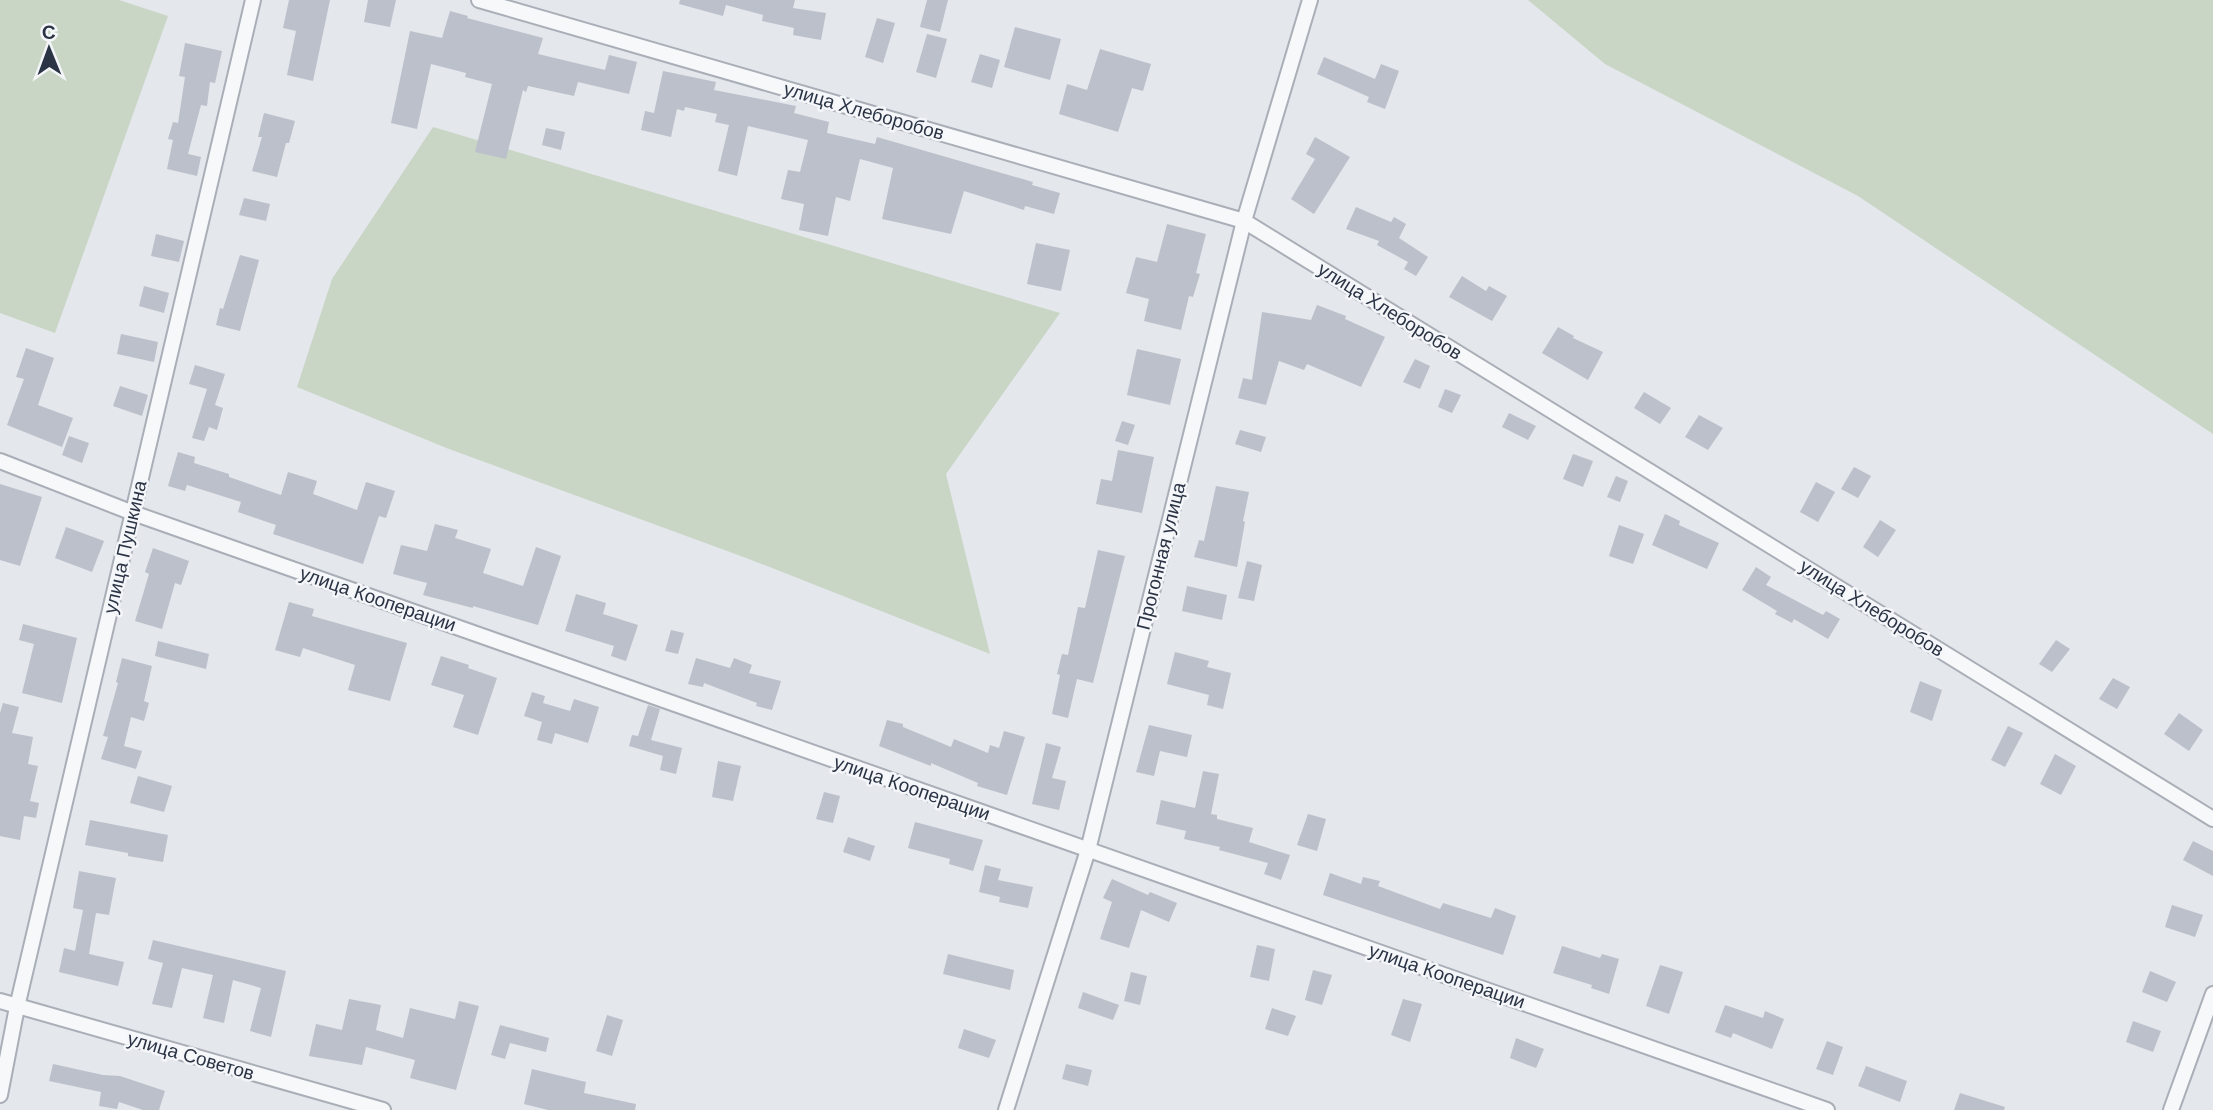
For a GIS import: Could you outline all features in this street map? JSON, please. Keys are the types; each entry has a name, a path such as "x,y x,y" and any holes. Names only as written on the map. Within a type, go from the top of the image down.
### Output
{"street":[{"name":"улица Пушкина","path":"0,1095 17,1007 253,0"},
{"name":"улица Хлеборобов","path":"479,0 1244,221 2213,819"},
{"name":"Прогонная улица","path":"1006,1110 1088,850 1244,221 1310,0"},
{"name":"улица Кооперации","path":"0,461 133,513 1826,1110"},
{"path":"2171,1110 2213,994"},
{"name":"улица Советов","path":"0,1001 383,1110"}],"green space":[{"path":"0,0 119,0 168,16 55,333 0,313"},
{"path":"1528,0 2213,0 2213,434 1858,196 1605,64"},
{"path":"433,127 1060,313 946,474 990,654 749,559 449,449 297,387 332,279"}],"building":[{"path":"289,0 330,0 313,81 287,75 296,31 283,28"},
{"path":"368,0 396,0 390,27 364,22"},
{"path":"680,0 795,0 793,8 826,13 821,40 793,35 794,28 762,21 763,15 726,5 723,16 679,4"},
{"path":"927,0 948,0 940,32 920,27"},
{"path":"450,11 543,38 538,54 605,70 609,55 637,62 629,94 578,82 574,96 528,86 526,92 523,90 506,159 475,152 492,84 465,77 466,73 431,64 417,129 391,123 410,31 442,38"},
{"path":"877,18 895,23 883,63 865,57"},
{"path":"1015,27 1061,39 1050,80 1004,67"},
{"path":"927,34 947,39 936,78 916,72"},
{"path":"185,43 222,51 215,83 210,82 207,106 201,105 188,154 201,157 197,176 167,169 173,140 168,139 173,122 178,123 185,77 179,76"},
{"path":"1100,49 1151,64 1143,91 1132,88 1118,132 1059,114 1067,84 1087,90"},
{"path":"980,54 1000,60 992,88 971,82"},
{"path":"1324,57 1375,79 1381,64 1399,71 1385,109 1367,102 1369,97 1317,74"},
{"path":"663,71 716,82 714,90 796,106 794,113 829,122 827,133 875,144 877,137 1033,182 1032,185 1060,193 1054,214 1025,206 1024,210 964,191 951,234 882,219 893,168 860,159 850,201 836,197 828,236 799,230 804,204 781,199 788,170 800,172 808,140 748,126 737,176 718,171 729,125 715,122 717,114 685,107 684,111 677,109 671,137 641,130 645,111 654,113"},
{"path":"264,113 295,121 277,177 252,171 262,137 258,137"},
{"path":"546,128 565,132 561,150 542,145"},
{"path":"1315,137 1350,157 1314,214 1291,199 1315,159 1306,154"},
{"path":"244,198 270,204 266,221 239,215"},
{"path":"1356,207 1391,222 1394,217 1406,224 1399,238 1428,257 1416,276 1404,269 1408,262 1377,245 1379,241 1346,229"},
{"path":"1167,224 1206,234 1196,273 1200,274 1193,297 1189,296 1181,330 1144,321 1149,299 1126,293 1136,257 1157,262"},
{"path":"156,234 184,241 179,262 151,256"},
{"path":"1036,243 1070,250 1061,291 1027,284"},
{"path":"240,255 259,260 240,331 216,325"},
{"path":"1462,276 1486,291 1489,286 1507,296 1492,321 1449,297"},
{"path":"144,286 169,293 164,313 139,306"},
{"path":"1317,305 1346,316 1345,319 1385,337 1361,387 1307,364 1304,370 1279,361 1266,405 1238,398 1243,378 1252,380 1262,312 1311,320"},
{"path":"1558,327 1574,336 1573,338 1603,352 1588,380 1542,353"},
{"path":"121,334 158,342 154,362 117,354"},
{"path":"26,348 54,358 38,405 73,418 62,447 7,425 24,379 16,377"},
{"path":"1137,349 1181,359 1170,405 1127,395"},
{"path":"1415,359 1430,366 1420,389 1403,382"},
{"path":"195,365 225,374 215,405 223,408 217,430 209,427 204,441 192,438 207,389 189,384"},
{"path":"120,386 148,395 142,416 113,406"},
{"path":"1445,389 1461,395 1452,413 1438,407"},
{"path":"1644,392 1671,408 1660,424 1634,408"},
{"path":"1509,413 1536,426 1528,440 1502,427"},
{"path":"1699,415 1723,428 1708,450 1685,437"},
{"path":"1122,421 1135,425 1128,445 1115,441"},
{"path":"1240,430 1266,437 1261,452 1235,444"},
{"path":"69,436 89,443 82,463 62,455"},
{"path":"1118,450 1154,457 1142,513 1096,504 1101,479 1112,481"},
{"path":"178,452 195,457 194,463 281,495 288,472 317,481 313,494 357,510 366,482 395,491 386,518 379,516 363,564 273,534 276,525 238,512 241,502 187,485 185,491 168,486"},
{"path":"1573,454 1593,461 1583,487 1563,479"},
{"path":"1854,467 1871,476 1858,498 1841,489"},
{"path":"1616,476 1628,481 1620,502 1607,497"},
{"path":"1816,482 1835,492 1818,522 1800,512"},
{"path":"0,484 42,497 20,566 0,560"},
{"path":"1216,486 1249,492 1237,567 1194,557 1199,540 1204,541"},
{"path":"1665,514 1680,521 1679,525 1719,543 1707,569 1652,545"},
{"path":"1880,520 1896,530 1878,557 1863,547"},
{"path":"435,524 458,530 455,538 491,549 483,573 523,586 536,547 561,556 538,625 423,595 427,583 393,574 401,545 427,551"},
{"path":"1619,525 1644,534 1633,564 1609,556"},
{"path":"66,527 104,541 92,572 55,558"},
{"path":"153,548 189,561 181,585 175,583 162,629 135,621 149,574 145,572"},
{"path":"1098,550 1125,556 1093,683 1077,679 1068,718 1052,714 1060,675 1057,674 1062,654 1068,655 1078,607 1085,608"},
{"path":"1247,561 1262,565 1254,601 1238,598"},
{"path":"1756,567 1771,577 1766,585 1823,615 1826,611 1840,619 1828,639 1794,619 1792,623 1775,614 1777,611 1742,590"},
{"path":"1187,586 1227,595 1222,620 1182,611"},
{"path":"576,594 606,603 603,614 638,625 626,661 611,656 614,646 565,631"},
{"path":"289,602 314,609 312,616 407,643 390,701 348,690 355,665 303,648 300,657 275,650"},
{"path":"23,624 77,638 62,703 22,693 34,644 19,640"},
{"path":"671,630 684,633 678,654 665,651"},
{"path":"2056,640 2070,649 2052,672 2039,664"},
{"path":"158,641 209,654 206,669 155,656"},
{"path":"1175,652 1209,661 1207,667 1231,673 1223,709 1207,705 1209,695 1167,684"},
{"path":"441,656 497,678 478,735 453,727 464,695 431,685"},
{"path":"122,658 152,666 144,701 149,703 144,721 131,717 124,746 142,751 136,769 101,759 108,737 103,736"},
{"path":"696,658 730,668 734,658 752,665 749,673 781,681 772,710 756,706 757,703 704,683 703,687 688,684"},
{"path":"2113,678 2130,687 2117,709 2099,699"},
{"path":"1920,681 1942,690 1932,721 1910,712"},
{"path":"532,692 545,696 543,703 570,711 574,699 599,707 588,743 555,733 552,744 537,740 542,722 524,716"},
{"path":"3,703 19,707 12,733 33,737 28,764 38,766 30,801 39,803 36,818 24,816 20,840 0,836 0,713"},
{"path":"648,705 660,709 651,740 682,748 676,774 660,770 663,756 629,746 632,735 638,736"},
{"path":"2179,713 2203,730 2189,751 2164,734"},
{"path":"887,720 903,724 903,727 951,747 954,739 988,753 990,745 999,748 1004,731 1025,737 1007,795 977,786 978,783 931,763 931,766 879,746"},
{"path":"1149,725 1192,735 1187,757 1160,751 1154,776 1136,772"},
{"path":"2008,726 2023,733 2005,767 1991,760"},
{"path":"1046,743 1061,747 1052,778 1066,781 1059,810 1032,804"},
{"path":"2055,754 2076,766 2061,795 2040,784"},
{"path":"718,761 741,766 733,801 712,797"},
{"path":"1203,771 1219,774 1211,814 1217,815 1217,819 1253,828 1249,842 1290,855 1281,880 1264,874 1268,863 1219,850 1220,847 1184,839 1186,831 1156,824 1161,800 1195,808"},
{"path":"138,776 172,786 164,812 130,803"},
{"path":"824,792 840,796 833,823 816,819"},
{"path":"1308,814 1326,819 1317,851 1297,845"},
{"path":"90,820 168,835 163,862 85,845"},
{"path":"915,822 983,840 973,871 949,864 950,859 908,848"},
{"path":"848,837 875,846 870,861 843,852"},
{"path":"2193,841 2213,851 2213,876 2183,860"},
{"path":"985,865 1001,869 998,880 1033,887 1028,908 999,902 1000,897 979,892"},
{"path":"79,871 116,878 109,915 96,913 89,954 124,962 118,986 59,972 64,948 75,951 83,910 73,908"},
{"path":"1330,873 1361,884 1363,877 1380,881 1378,886 1440,909 1443,903 1491,918 1495,908 1516,916 1503,955 1323,895"},
{"path":"1112,879 1148,895 1150,892 1177,903 1169,922 1141,910 1129,948 1100,939 1112,902 1103,898"},
{"path":"2172,905 2203,915 2195,937 2165,927"},
{"path":"153,940 286,971 271,1037 250,1031 261,988 233,980 224,1023 203,1018 213,975 182,968 172,1008 152,1004 163,963 148,959"},
{"path":"1257,945 1275,949 1269,981 1250,977"},
{"path":"1562,946 1600,958 1602,954 1619,959 1609,994 1591,988 1592,985 1553,973"},
{"path":"948,954 1014,970 1010,990 943,974"},
{"path":"1660,965 1683,972 1669,1014 1646,1006"},
{"path":"1313,970 1332,975 1322,1005 1305,1000"},
{"path":"2150,971 2176,982 2167,1002 2142,992"},
{"path":"1131,972 1147,976 1140,1005 1124,1001"},
{"path":"1083,992 1119,1005 1113,1020 1078,1008"},
{"path":"349,999 381,1005 376,1030 403,1038 410,1008 455,1019 459,1001 479,1006 456,1090 410,1078 415,1060 366,1047 362,1065 309,1056 316,1024 342,1030"},
{"path":"1403,999 1422,1004 1410,1042 1391,1035"},
{"path":"1725,1005 1763,1018 1765,1011 1784,1019 1772,1049 1733,1033 1731,1038 1715,1032"},
{"path":"1272,1008 1296,1016 1288,1036 1265,1029"},
{"path":"607,1015 623,1020 612,1056 596,1051"},
{"path":"2133,1021 2161,1031 2153,1052 2126,1042"},
{"path":"500,1025 549,1038 546,1052 510,1043 505,1059 491,1055"},
{"path":"964,1029 996,1040 989,1058 958,1048"},
{"path":"1516,1038 1544,1049 1536,1068 1510,1058"},
{"path":"1827,1041 1843,1047 1833,1075 1816,1069"},
{"path":"53,1064 120,1076 165,1091 159,1110 143,1110 119,1102 117,1109 99,1106 101,1092 49,1081"},
{"path":"1066,1064 1092,1070 1088,1086 1062,1079"},
{"path":"1866,1066 1907,1081 1900,1102 1858,1086"},
{"path":"532,1069 586,1082 584,1093 636,1104 635,1110 548,1110 524,1104"},
{"path":"1960,1093 2005,1107 2004,1110 1954,1110"}]}
